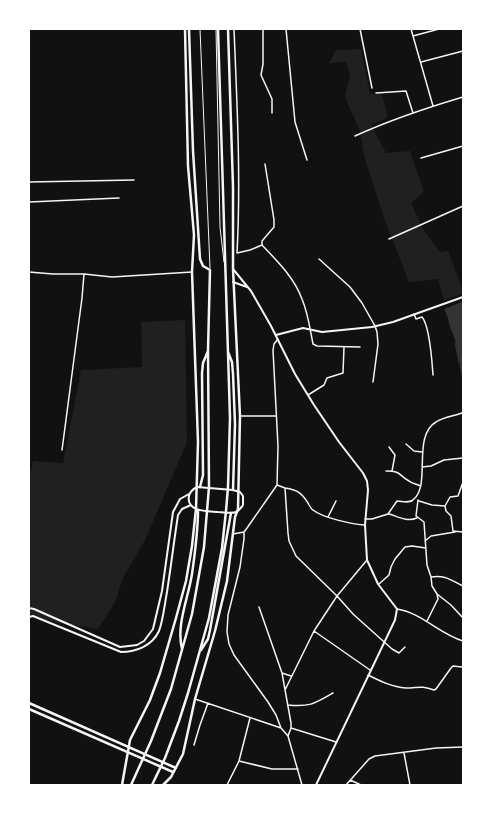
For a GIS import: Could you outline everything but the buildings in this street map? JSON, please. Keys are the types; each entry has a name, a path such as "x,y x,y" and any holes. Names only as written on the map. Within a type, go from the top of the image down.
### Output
{"main road":[{"path":"122,785 131,737 144,713 160,673 180,603 192,546 198,484 192,272 194,235 188,166 184,29"},
{"path":"132,784 161,715 182,650 204,546 208,510 210,425 208,350 210,270 203,266 200,259 193,151 189,29"},
{"path":"152,785 165,758 179,721 212,602 222,548 228,487 230,418 217,29"},
{"path":"164,785 174,772 183,754 195,699 216,631 227,581 235,518 238,509 240,416 233,282 233,174 228,29"},
{"path":"233,269 248,287 308,395 359,467 367,481 368,490 365,519 367,560 378,584 396,609 395,620 316,785"},
{"path":"233,282 248,287"},
{"path":"276,335 302,328 322,332 375,326 393,322 463,297"},
{"path":"200,487 203,475 203,368 208,350"},
{"path":"227,352 232,362 235,424 233,490"},
{"path":"29,608 120,647 137,645 146,639 153,629 165,570 173,512 180,499 189,494 194,488 200,487 233,490 242,494 244,502 239,510 231,513 198,510 191,505 189,494"},
{"path":"29,616 33,616 112,650 121,652 138,650 146,646 159,631 178,515 182,509 191,505"},
{"path":"182,650 180,632 192,575 198,510"},
{"path":"199,652 208,639 231,513"},
{"path":"29,703 176,768"},
{"path":"29,709 174,772"}],"street":[{"path":"234,29 238,122 237,143 240,174 238,253 262,245"},
{"path":"263,29 263,64 261,75 272,99 272,113"},
{"path":"286,29 296,122 307,160"},
{"path":"360,29 372,88"},
{"path":"411,29 433,106"},
{"path":"413,36 439,29"},
{"path":"421,62 463,51"},
{"path":"376,94 406,91 413,113"},
{"path":"356,136 413,113 463,97"},
{"path":"421,158 463,146"},
{"path":"262,245 262,241 274,227 265,164"},
{"path":"233,174 240,174"},
{"path":"29,182 134,180"},
{"path":"233,187 240,187"},
{"path":"29,202 119,198"},
{"path":"389,239 463,206"},
{"path":"262,245 287,272 297,287 302,299 313,344 360,347"},
{"path":"319,259 350,287 362,303 375,326 378,344 373,382"},
{"path":"29,272 84,274 112,277 192,272"},
{"path":"62,450 84,274"},
{"path":"414,314 416,318 422,318 424,320 430,342 433,375"},
{"path":"278,340 274,344 273,350 277,416 277,485 244,532 245,535 240,567 228,615 227,632 234,655 268,702 276,715 281,728 288,736 302,785"},
{"path":"308,395 324,386 327,378 343,373 344,346"},
{"path":"388,514 397,501 409,502 415,499 421,486 422,452 427,433 432,425 437,421 462,413"},
{"path":"240,416 277,416"},
{"path":"406,444 414,451 422,452"},
{"path":"389,447 395,455 392,471"},
{"path":"422,466 431,466 444,460 463,458"},
{"path":"386,471 401,474 408,481 421,486"},
{"path":"455,532 452,528 451,516 446,511 445,506 450,497 458,496 463,482"},
{"path":"277,485 297,490 306,499 312,510 348,523 365,525"},
{"path":"285,488 288,533 293,550 301,562 337,596 353,614 384,642 399,653 404,647"},
{"path":"415,499 432,505 445,506"},
{"path":"417,518 416,514 418,500"},
{"path":"328,517 336,501"},
{"path":"365,519 372,519 388,514 404,520 412,520 417,518 424,522 427,565 432,586 437,594 451,605 463,618"},
{"path":"233,534 244,532"},
{"path":"425,541 431,536 463,532"},
{"path":"378,584 389,576 395,559 405,547 426,548"},
{"path":"285,690 314,631 337,596 367,560"},
{"path":"431,577 446,577 463,586"},
{"path":"427,621 437,604 437,594"},
{"path":"259,607 282,673 291,728 288,736"},
{"path":"396,609 404,610 427,621 448,635 463,641"},
{"path":"314,631 370,670"},
{"path":"368,675 391,685 407,688 420,686 435,690 453,666 463,666"},
{"path":"282,673 292,676"},
{"path":"288,705 308,706 333,693"},
{"path":"195,699 281,728"},
{"path":"194,745 208,703"},
{"path":"227,785 239,761 250,718"},
{"path":"291,728 336,742"},
{"path":"346,785 369,759 375,756 436,748 463,747"},
{"path":"404,753 410,785"},
{"path":"239,761 272,769 298,769"},
{"path":"350,780 361,785"}],"lane":[{"path":"200,29 210,270"}],"shaded area":[{"path":"361,49 370,94 382,95 388,117 371,125 386,153 410,151 424,192 411,203 424,231 440,252 448,251 463,293 444,300 438,279 409,282 385,221 365,159 360,131 345,97 350,74 346,62 329,63 336,50"},
{"path":"463,302 463,381 455,340 445,309"},
{"path":"185,320 187,442 145,540 122,580 115,602 98,629 57,623 29,615 29,479 33,461 63,463 81,370 142,367 141,322"}],"waterway":[{"path":"451,307 463,302"},
{"path":"447,315 445,309 448,308"},
{"path":"449,322 452,331"},
{"path":"455,343 459,362"},
{"path":"460,365 463,381"}]}
